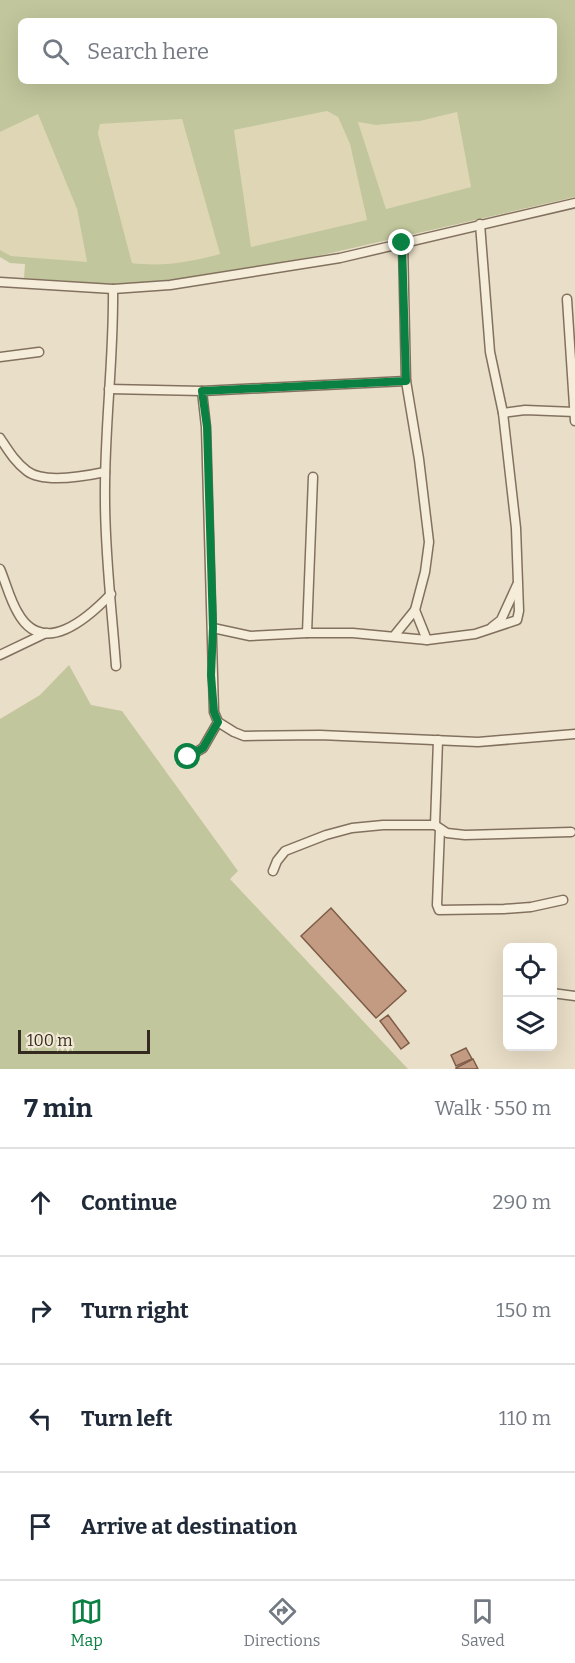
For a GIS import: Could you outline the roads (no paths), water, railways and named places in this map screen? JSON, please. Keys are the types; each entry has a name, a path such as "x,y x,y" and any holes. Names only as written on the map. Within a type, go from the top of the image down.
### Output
{"street":[{"path":"0,282 113,289 170,285 340,258 575,203"},
{"path":"213,628 250,636 307,633 394,636 427,640 448,639 487,631 516,620 519,610 519,582 516,528 503,413 490,352 480,224"},
{"path":"394,636 415,610 425,572 429,542 419,459 406,381 402,243"},
{"path":"113,289 114,332 109,389 105,502 116,666"},
{"path":"567,299 575,421"},
{"path":"0,357 39,352"},
{"path":"109,389 202,391 406,381"},
{"path":"202,391 207,427 213,628 211,675 214,712 218,722 244,736 320,735 487,742 575,734"},
{"path":"503,413 525,410 575,412"},
{"path":"0,438 15,460 29,472 38,476 81,477 105,472"},
{"path":"307,633 313,477"},
{"path":"0,569 18,615 33,629 46,633"},
{"path":"487,631 501,620 519,582"},
{"path":"0,655 46,633 70,629 84,621 111,594"},
{"path":"415,610 427,640"},
{"path":"188,757 203,748 218,722"},
{"path":"438,740 437,906 439,910 531,907 563,900"},
{"path":"273,871 285,851 326,835 352,828 383,825 438,827 447,833 465,835 571,832"},
{"path":"557,994 575,996"}]}
